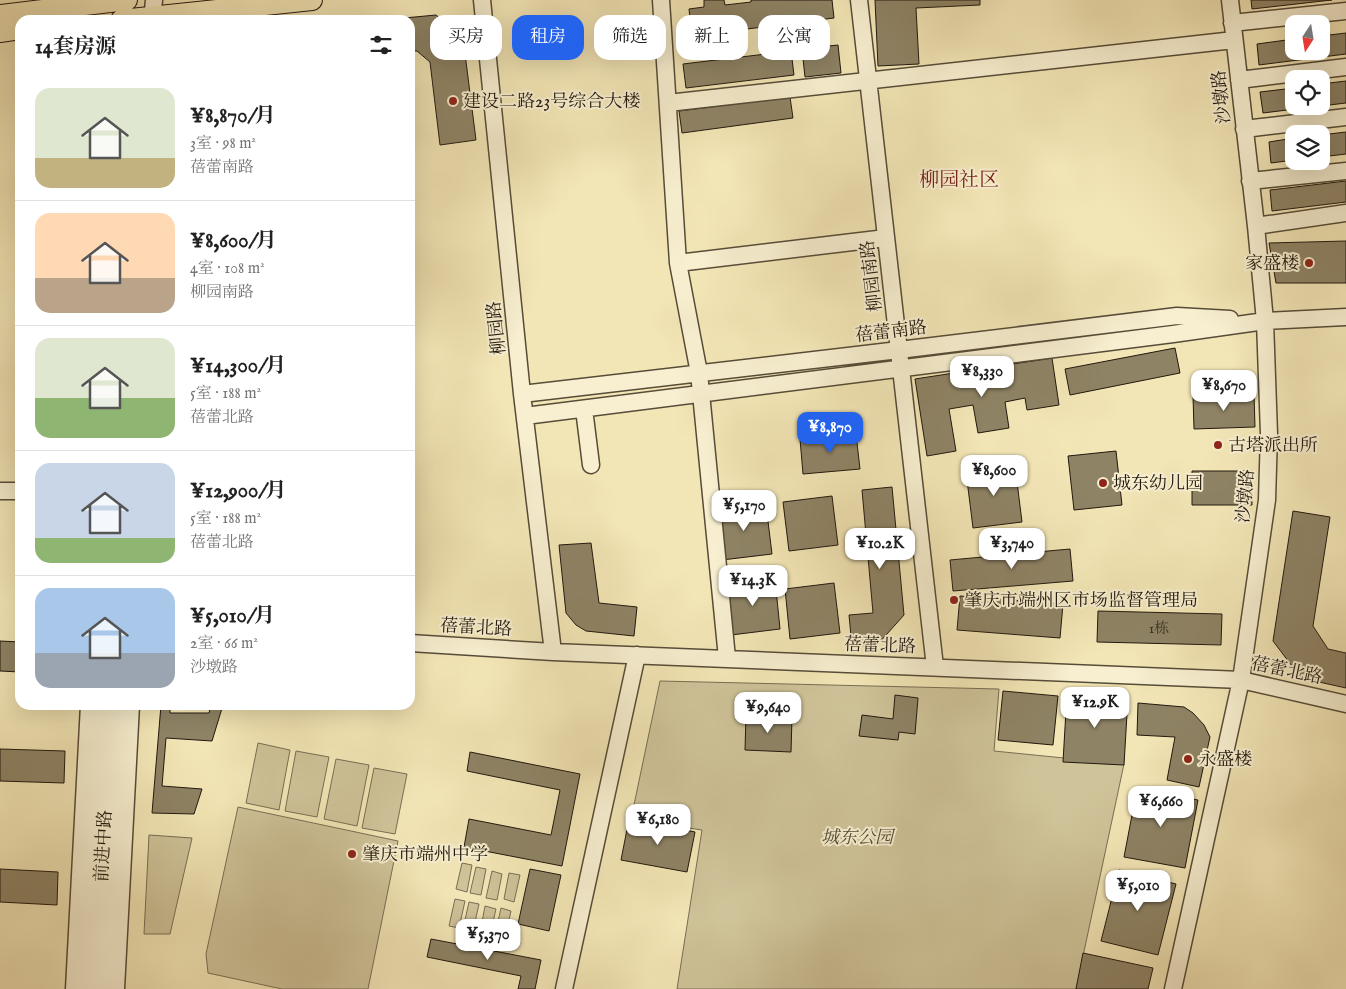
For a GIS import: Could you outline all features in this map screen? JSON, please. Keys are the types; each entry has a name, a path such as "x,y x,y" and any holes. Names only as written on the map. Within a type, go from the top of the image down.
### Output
{"main road":[{"path":"0,15 62,4 127,0"},
{"path":"140,14 221,15 312,0"},
{"path":"0,32 15,30"}],"street":[{"name":"柳园路","path":"482,0 522,394 553,652"},
{"path":"661,0 678,263 699,373 727,658"},
{"name":"柳园南路","path":"858,0 900,350 935,667"},
{"name":"沙墩路","path":"1173,989 1241,680 1267,500 1269,434 1265,321 1230,0"},
{"path":"1232,23 1346,11"},
{"path":"668,103 1234,40"},
{"path":"1239,80 1346,67"},
{"path":"1244,129 1346,117"},
{"path":"1250,182 1346,171"},
{"path":"1256,226 1346,213"},
{"path":"678,263 886,238"},
{"name":"蓓蕾南路","path":"522,394 1177,316 1265,321"},
{"name":"蓓蕾南路","path":"525,416 1265,321 1346,317"},
{"path":"584,409 591,465"},
{"path":"0,491 15,491"},
{"name":"蓓蕾北路","path":"415,643 553,652 1241,680 1346,704"},
{"path":"564,989 637,655"},
{"name":"前进中路","path":"74,989 89,710"},
{"name":"前进中路","path":"87,989 101,710"},
{"path":"102,989 117,710"},
{"name":"前进中路","path":"116,989 131,710"}],"green space":[{"name":"城东公园","path":"660,681 999,689 994,751 1124,764 1076,989 677,989 702,830 631,819"},
{"path":"258,743 290,750 279,810 246,803"},
{"path":"296,751 329,757 317,817 285,811"},
{"path":"336,759 369,765 357,826 324,819"},
{"path":"374,768 407,774 395,834 362,828"},
{"path":"238,807 398,841 368,989 282,989 208,973 206,954"},
{"path":"149,835 192,838 170,934 144,934"},
{"path":"462,863 472,865 467,892 456,889"},
{"path":"476,867 486,869 481,895 470,893"},
{"path":"492,871 502,874 497,900 486,898"},
{"path":"509,873 520,875 514,902 504,899"},
{"path":"455,899 465,901 459,928 449,926"},
{"path":"469,902 479,904 473,931 463,929"},
{"path":"485,906 496,909 490,935 480,933"},
{"path":"501,908 511,911 505,938 495,935"}],"building":[{"path":"704,0 724,0 725,5 751,2 751,0 832,0 834,18 830,19 830,15 758,15 758,28 748,29 748,15 690,15 689,9 704,7"},
{"path":"875,0 980,0 980,5 916,8 919,64 878,66"},
{"path":"1251,0 1332,0 1252,9"},
{"name":"建设二路23号综合大楼","path":"430,16 430,60 466,60 476,140 440,145 430,62 415,51 415,17"},
{"path":"1346,33 1346,54 1330,56 1330,35"},
{"path":"1285,40 1285,60 1299,60 1259,65 1257,44"},
{"path":"838,45 841,73 805,77 803,60 830,60 830,46"},
{"path":"758,55 758,60 792,60 794,75 686,88 683,64 716,60 748,60 748,56"},
{"path":"1346,81 1346,103 1330,105 1330,83"},
{"path":"1285,89 1285,110 1263,113 1260,92"},
{"path":"790,97 793,118 682,133 679,111"},
{"path":"1346,132 1346,154 1330,156 1330,134"},
{"path":"1285,139 1285,161 1271,163 1269,142"},
{"path":"1346,181 1346,202 1272,211 1270,190"},
{"name":"家盛楼","path":"1346,241 1346,283 1276,283 1269,243"},
{"path":"1175,348 1180,373 1070,395 1065,369"},
{"path":"1052,358 1059,405 1027,410 1025,398 1005,402 1009,428 978,433 973,405 949,409 956,451 927,456 915,379"},
{"path":"1254,394 1255,427 1194,429 1193,396"},
{"path":"856,434 860,469 803,474 800,439"},
{"path":"1116,451 1122,505 1074,510 1068,456"},
{"path":"1015,466 1022,522 973,528 966,472"},
{"path":"1192,471 1251,471 1252,505 1192,505"},
{"path":"892,487 904,615 878,644 852,647 849,615 873,613 862,490"},
{"path":"832,496 838,545 789,551 783,502"},
{"path":"766,505 772,554 722,560 716,511"},
{"path":"1293,511 1330,517 1313,626 1328,649 1346,653 1346,688 1301,678 1273,641"},
{"path":"591,543 599,603 637,607 634,636 586,631 576,625 566,613 559,545"},
{"path":"1070,549 1073,581 953,591 950,560"},
{"path":"775,579 780,629 731,635 725,585"},
{"path":"834,583 840,633 790,639 785,589"},
{"path":"960,596 1063,604 1060,638 957,630"},
{"path":"1098,611 1222,614 1221,645 1097,642"},
{"path":"0,641 15,642 15,672 0,671"},
{"path":"1003,691 1058,696 1053,745 998,740"},
{"path":"1067,693 1128,697 1124,765 1063,762"},
{"path":"895,695 918,698 915,734 899,732 898,740 859,736 862,715 893,719"},
{"name":"永盛楼","path":"1138,703 1184,707 1193,713 1204,725 1210,737 1199,787 1167,780 1175,737 1137,735"},
{"path":"161,710 170,710 170,713 209,713 210,710 221,710 212,741 166,738 162,786 202,789 194,814 152,813"},
{"path":"746,715 792,717 791,752 745,750"},
{"path":"0,749 65,751 64,783 0,781"},
{"path":"470,752 580,774 562,866 464,847 469,819 551,835 560,790 467,771"},
{"path":"1137,789 1198,800 1185,868 1124,857"},
{"path":"629,819 695,832 687,872 621,860"},
{"path":"0,869 58,872 57,905 0,902"},
{"path":"530,869 561,875 549,931 518,924"},
{"path":"1119,870 1176,884 1158,955 1101,941"},
{"path":"431,939 541,960 535,989 518,989 521,976 427,957"},
{"path":"1083,953 1153,968 1148,989 1076,989"}],"place":[{"name":"建设二路23号综合大楼","path":"453,101"},
{"name":"家盛楼","path":"1309,263"},
{"name":"古塔派出所","path":"1218,445"},
{"name":"城东幼儿园","path":"1103,483"},
{"name":"肇庆市端州区市场监督管理局","path":"954,600"},
{"name":"永盛楼","path":"1188,759"},
{"name":"肇庆市端州中学","path":"352,854"}],"district":[{"name":"柳园社区","path":"959,179"}]}
